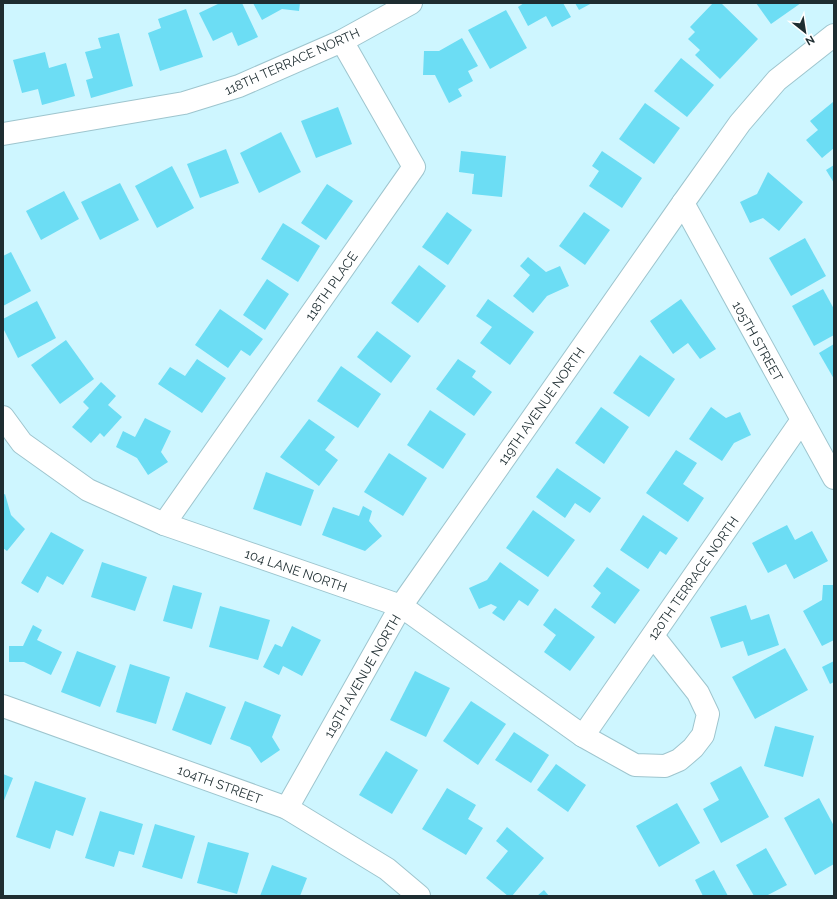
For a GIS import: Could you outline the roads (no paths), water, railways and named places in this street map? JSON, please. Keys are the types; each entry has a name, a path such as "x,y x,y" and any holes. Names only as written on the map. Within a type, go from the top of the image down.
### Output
{"street":[{"name":"118TH TERRACE NORTH","path":"3,134 184,103 239,86 342,41 411,3"},
{"name":"119TH AVENUE NORTH","path":"287,808 401,606 682,203 740,123 777,80 834,35"},
{"name":"118TH PLACE","path":"164,524 414,167 342,41"},
{"name":"105TH STREET","path":"682,203 834,478"},
{"name":"104 LANE NORTH","path":"3,418 22,443 88,490 164,524 401,606 584,736 635,764 665,766 680,760 693,748 703,735 708,714 698,693 653,636"},
{"name":"120TH TERRACE NORTH","path":"584,736 802,420"},
{"name":"104TH STREET","path":"3,706 287,808 387,869 419,896"}]}
